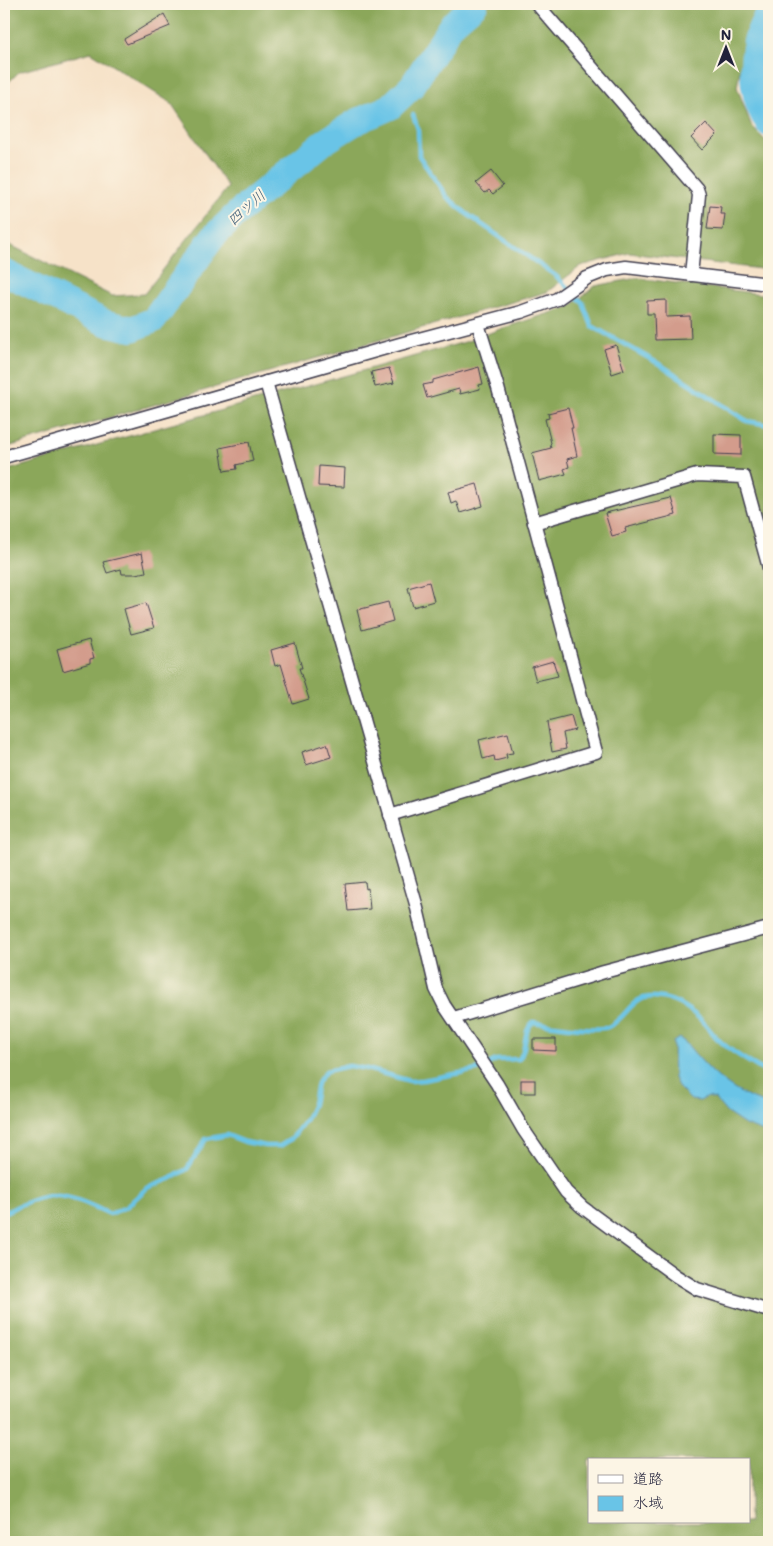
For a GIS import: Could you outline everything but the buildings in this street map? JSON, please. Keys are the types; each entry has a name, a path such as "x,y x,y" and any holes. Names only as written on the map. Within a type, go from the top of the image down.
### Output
{"street":[{"path":"537,4 697,189 691,275"},
{"path":"4,457 400,344 521,312 557,299 587,278 607,270 626,267 769,284"},
{"path":"390,815 596,752 498,388 478,324"},
{"path":"266,382 416,904 436,989 444,1005 497,1084 523,1129 566,1192 582,1208 697,1289 769,1311"},
{"path":"534,523 697,475 744,476 769,568"},
{"path":"454,1018 604,972 769,928"}],"green space":[{"path":"4,4 761,4 746,36 737,87 752,127 769,144 769,270 629,253 581,266 547,292 4,448 4,242 112,296 144,294 228,187 171,103 91,52 19,72 4,87"},
{"path":"637,278 769,295 769,1539 767,1542 4,1542 4,471 465,342 569,307 595,286"}],"water":[{"path":"679,1038 687,1044 713,1073 730,1086 748,1097 769,1104 769,1134 745,1125 727,1113 715,1099 707,1097 700,1101 691,1100 679,1088 674,1078 673,1042"}],"waterway":[{"name":"四ツ川","path":"4,272 106,323 132,329 154,320 213,237 242,209 324,142 356,122 390,107 412,86 452,24 475,4"},
{"name":"四ツ川","path":"769,10 757,38 753,63 756,95 763,115 769,124"},
{"path":"413,115 418,129 419,156 447,197 467,214 556,276 583,303 592,326 661,365 747,421 769,425"},
{"path":"4,1213 31,1201 59,1196 79,1201 110,1214 126,1207 147,1188 170,1179 187,1169 206,1139 227,1135 245,1142 266,1146 280,1146 291,1139 306,1119 313,1104 317,1083 326,1071 349,1066 410,1081 477,1070 496,1060 519,1059 522,1055 527,1030 533,1022 594,1029 608,1027 643,998 662,998 684,1007 700,1019 730,1050 769,1074"}]}
